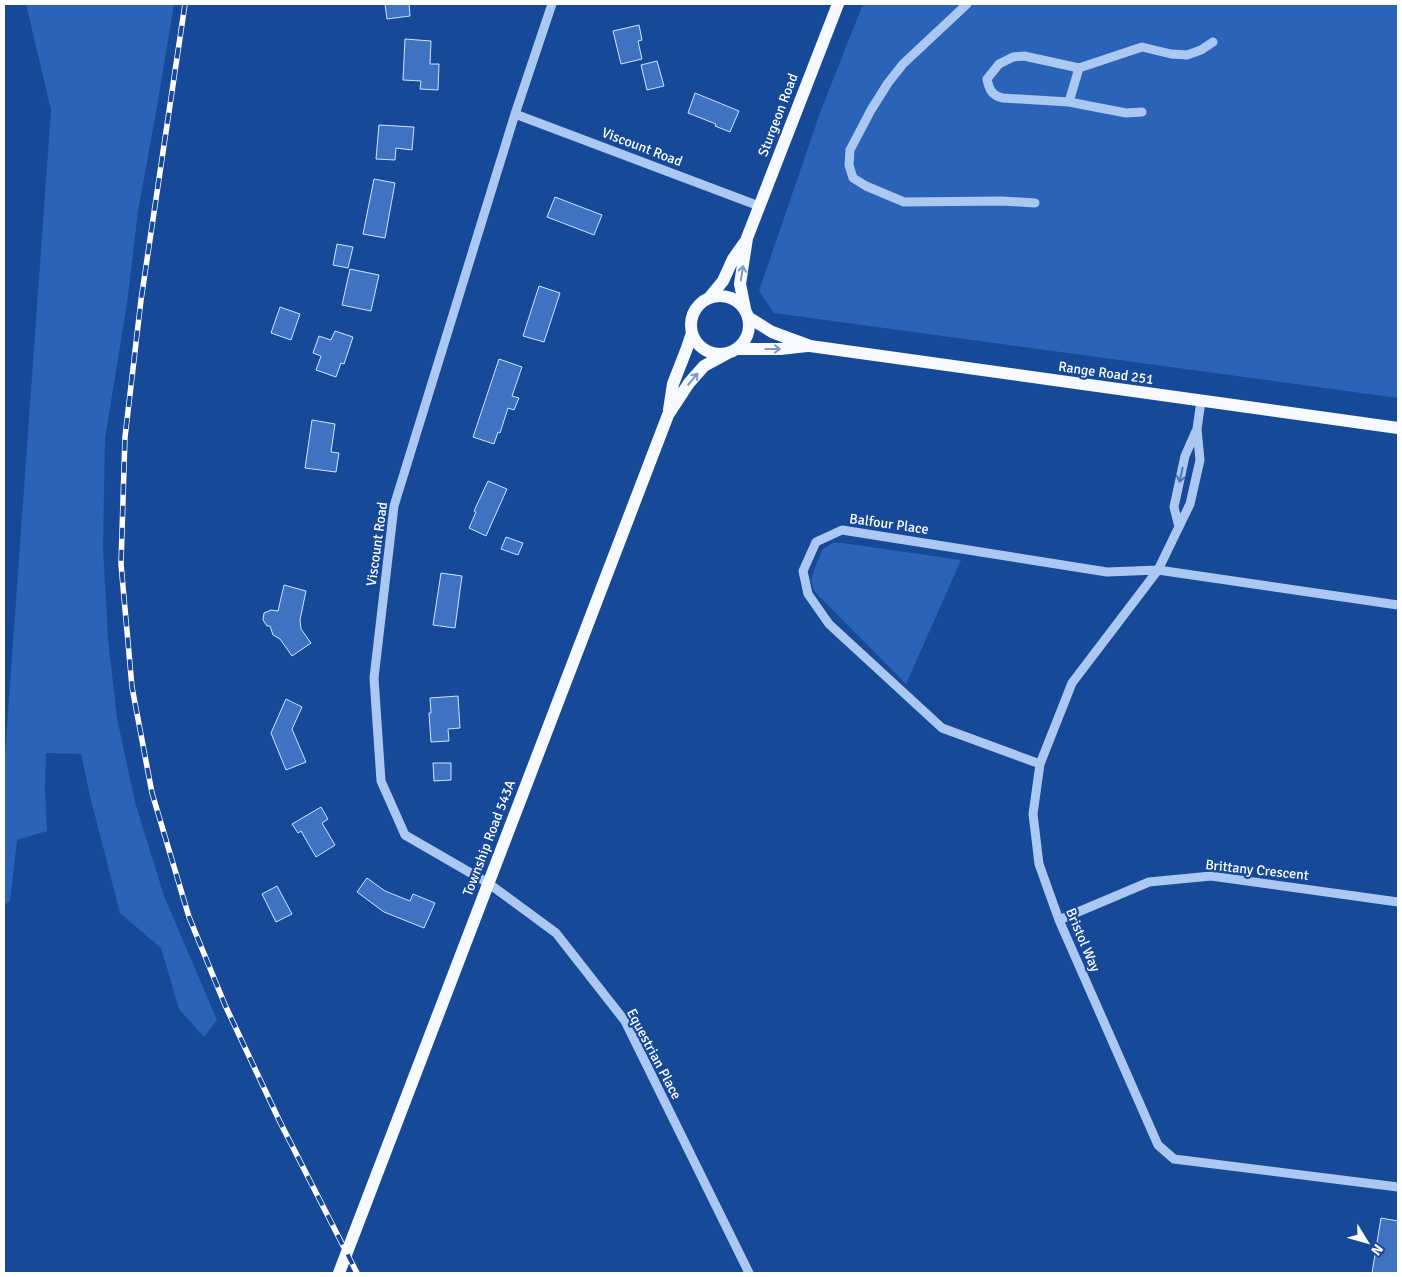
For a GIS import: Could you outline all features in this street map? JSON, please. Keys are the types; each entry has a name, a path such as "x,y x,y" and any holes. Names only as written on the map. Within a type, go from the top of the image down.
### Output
{"main road":[{"name":"Sturgeon Road","path":"746,313 740,284 747,238 838,4"},
{"name":"Sturgeon Road","path":"709,298 724,281 733,260 747,238"},
{"path":"719,296 729,297 738,302 746,313 749,326 748,335 743,343 733,351 719,355 710,353 696,342 690,325 695,308 701,302 719,296"},
{"name":"Range Road 251","path":"746,313 772,332 810,346 1398,428"},
{"name":"Township Road 543A","path":"668,415 672,384 688,348 692,333"},
{"name":"Range Road 251","path":"733,351 810,346"},
{"name":"Township Road 543A","path":"339,1273 668,415 689,383 704,366 733,351"}],"street":[{"name":"Viscount Road","path":"488,883 405,836 381,781 374,678 394,506 515,114 552,4"},
{"path":"967,4 903,64 888,83 850,150 849,165 852,178 904,202 1002,201 1035,203"},
{"path":"1142,112 1126,113 1070,102 1003,98 990,90 987,79 999,64 1013,57 1024,56 1079,68 1142,47 1171,54 1187,55 1201,50 1212,42"},
{"path":"1070,102 1079,68"},
{"name":"Viscount Road","path":"515,114 759,206"},
{"name":"Bristol Way","path":"1201,401 1197,429 1200,460 1190,504 1158,570 1072,683 1040,764 1033,814 1039,864 1059,920 1158,1145 1174,1159 1398,1187"},
{"name":"Bristol Way","path":"1179,527 1174,507 1185,456 1197,429"},
{"name":"Balfour Place","path":"1040,764 942,728 829,624 808,594 803,571 816,542 842,530 1107,572 1158,570"},
{"path":"1158,570 1398,605"},
{"name":"Brittany Crescent","path":"1059,920 1149,882 1211,876 1398,902"},
{"name":"Equestrian Place","path":"488,883 556,933 624,1021 749,1273"}],"shaded area":[{"path":"26,4 174,4 138,211 127,304 105,438 103,548 108,639 117,718 135,802 164,896 217,1020 204,1037 179,1009 161,948 120,913 81,754 46,753 47,831 17,840 10,901 4,905 4,769 51,110"},
{"path":"863,4 1398,4 1398,398 774,313 759,291 821,110"},
{"path":"833,543 961,560 906,684 814,591 811,580 815,567 823,549"}],"building":[{"path":"385,4 409,4 410,16 387,19"},
{"path":"639,25 642,40 638,41 642,59 621,64 613,31"},
{"path":"405,39 431,41 430,64 439,64 438,90 420,89 421,81 403,80"},
{"path":"657,61 664,86 647,90 641,65"},
{"path":"695,93 739,111 730,132 715,126 716,124 688,113"},
{"path":"379,125 414,127 412,150 396,148 395,160 376,159"},
{"path":"374,179 395,183 385,238 363,234"},
{"path":"555,197 602,215 594,235 547,217"},
{"path":"337,244 353,247 348,268 333,265"},
{"path":"350,269 379,275 371,311 342,305"},
{"path":"539,286 560,293 544,342 523,336"},
{"path":"280,307 300,314 291,340 271,333"},
{"path":"335,331 353,337 344,364 341,363 336,377 316,370 321,356 313,353 319,336 331,340"},
{"path":"499,359 522,367 512,396 519,398 514,410 508,408 500,433 498,432 494,444 473,437"},
{"path":"312,420 335,424 331,452 339,453 336,472 305,468"},
{"path":"488,481 507,489 486,536 469,528 476,512 474,511"},
{"path":"506,537 523,543 518,555 501,549"},
{"path":"441,573 462,576 455,628 433,625"},
{"path":"284,585 306,591 300,620 301,629 311,643 292,656 280,639 273,635 270,626 267,626 263,620 264,613 271,610 278,611"},
{"path":"458,696 460,728 448,729 449,741 431,742 430,698"},
{"path":"286,699 302,707 292,729 306,762 286,770 271,733"},
{"path":"433,763 451,763 451,780 434,781"},
{"path":"321,807 328,819 322,823 335,845 316,857 301,831 298,833 292,824"},
{"path":"367,878 385,891 410,901 413,894 435,903 424,928 384,912 357,892"},
{"path":"277,886 292,914 276,922 262,894"},
{"path":"1381,1218 1398,1221 1398,1273 1372,1273"}],"railway":[{"path":"185,4 141,300 125,437 121,564 132,687 152,793 189,917 225,1005 280,1122 357,1273"}]}
